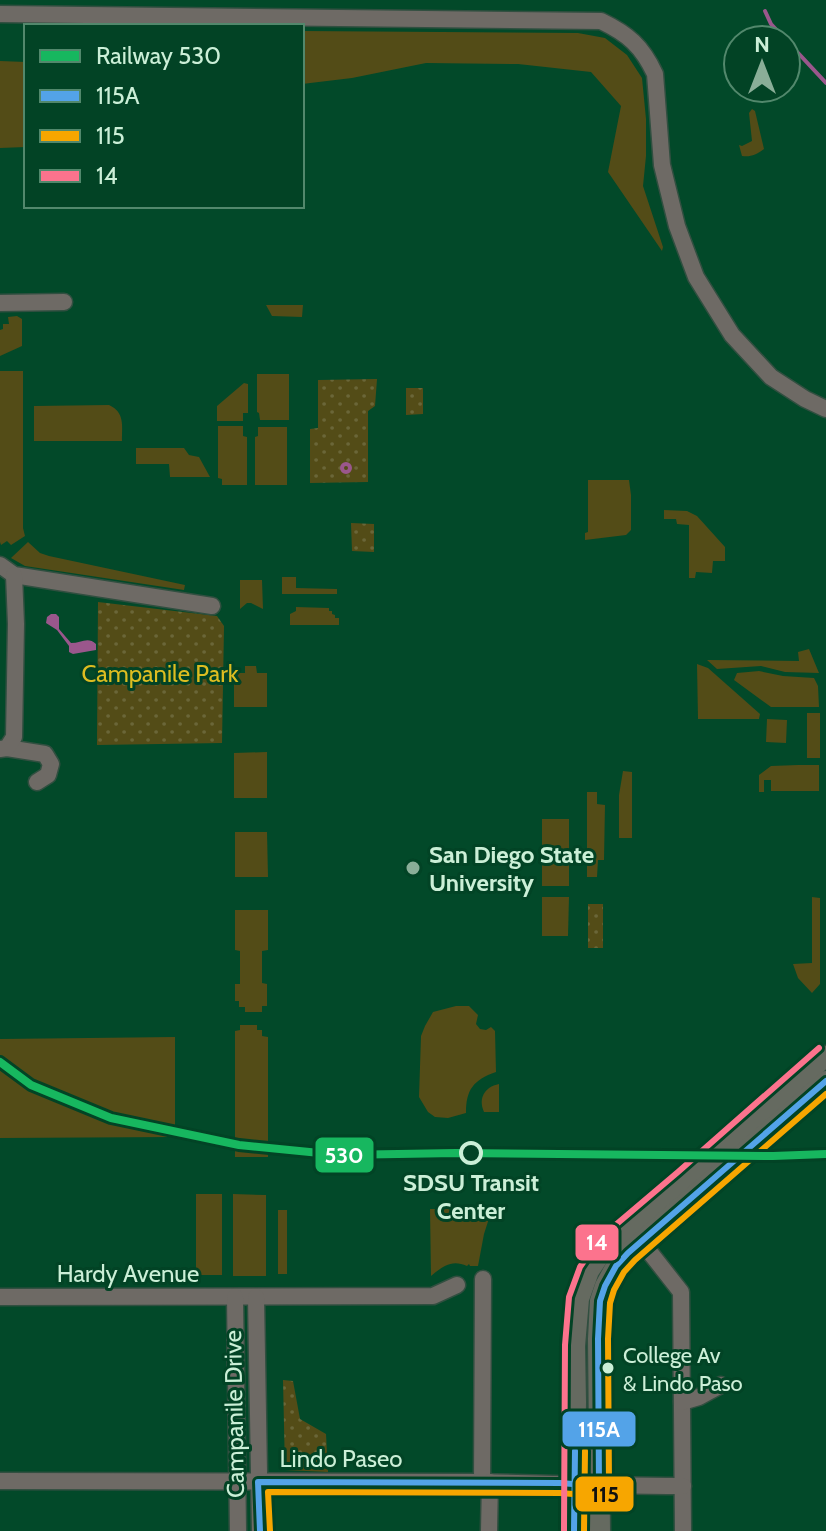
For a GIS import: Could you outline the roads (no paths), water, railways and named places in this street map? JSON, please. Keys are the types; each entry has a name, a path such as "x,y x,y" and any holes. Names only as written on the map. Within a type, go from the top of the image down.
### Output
{"main road":[{"path":"574,1531 575,1346 579,1299 589,1271 605,1247 826,1056"},
{"path":"600,1531 598,1339 600,1301 605,1286 616,1266 641,1241 826,1081"}],"street":[{"path":"0,14 601,21 632,39 649,60 655,74 662,165 677,226 696,277 732,335 771,377 826,409"},
{"path":"0,303 64,302"},
{"path":"3,748 14,737 15,704 7,570 212,606"},
{"path":"3,748 45,754 51,764 48,775 37,782"},
{"path":"641,1241 681,1292 683,1531"},
{"path":"483,1279 489,1531"},
{"name":"Hardy Avenue","path":"0,1297 433,1296 457,1285"},
{"name":"Campanile Drive","path":"235,1297 238,1531"},
{"name":"Campanile Drive","path":"256,1297 260,1531"},
{"path":"682,1402 721,1385"},
{"name":"Lindo Paseo","path":"0,1481 486,1482 574,1494 599,1486 683,1486"}],"waterway":[{"path":"765,11 771,24"},
{"path":"802,57 826,83"},
{"path":"346,464 350,468 346,472 342,468 346,464"}],"rail line":[{"name":"530","path":"0,1062 31,1085 111,1118 239,1145 340,1155 826,1154"}],"place":[{"name":"San Diego State University","path":"413,868"},
{"name":"SDSU Transit Center","path":"471,1153"},
{"name":"College Av & Lindo Paso","path":"608,1368"}],"park label":[{"name":"Campanile Park","path":"160,673"}]}
